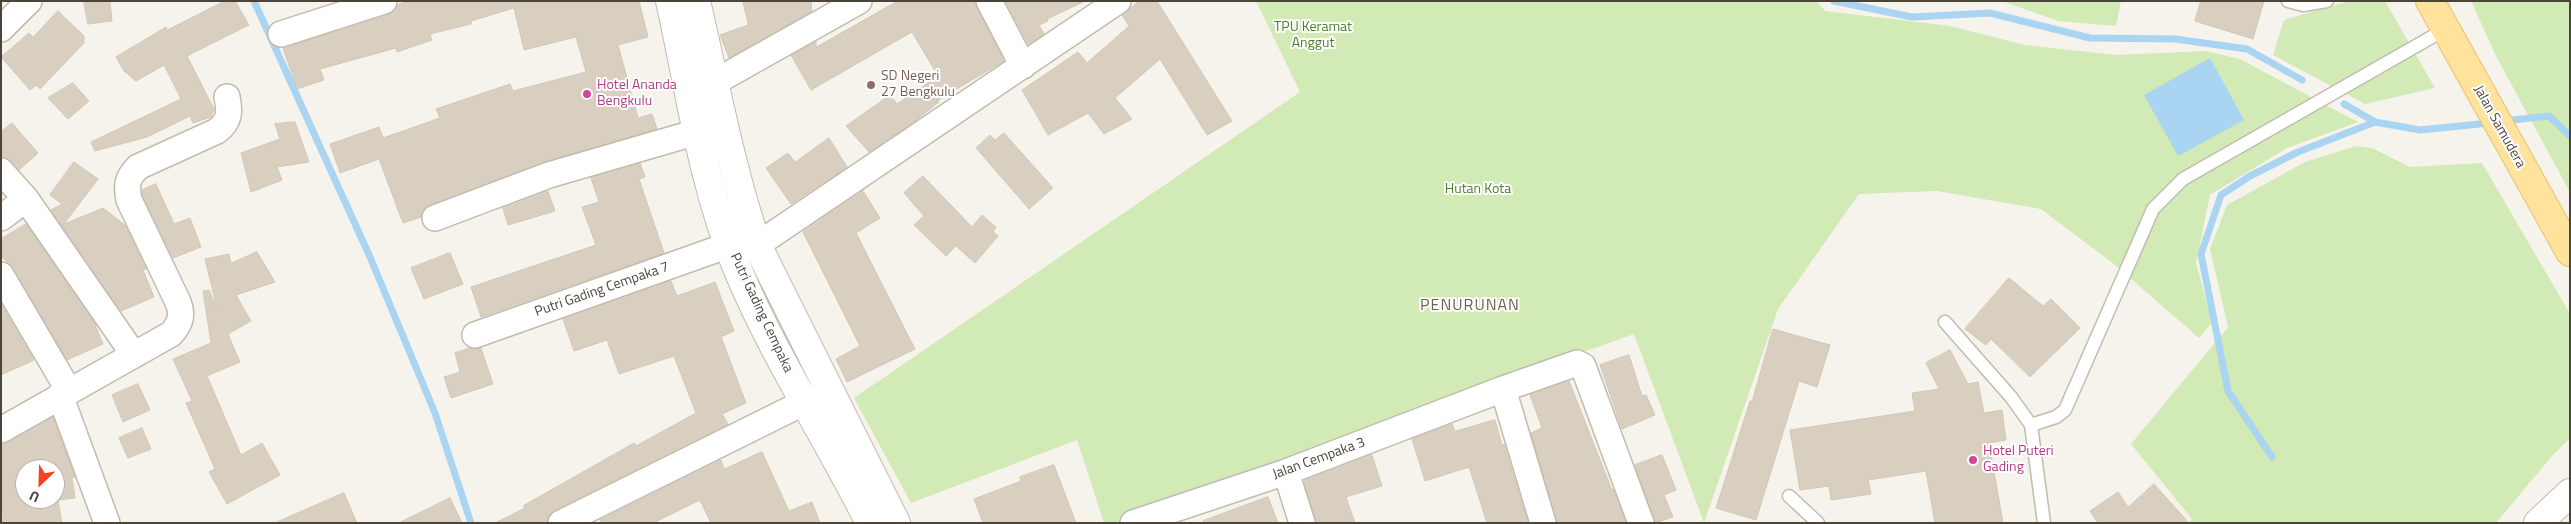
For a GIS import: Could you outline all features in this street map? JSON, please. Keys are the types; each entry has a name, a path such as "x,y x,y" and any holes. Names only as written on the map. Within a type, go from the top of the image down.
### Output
{"main road":[{"name":"Jalan Samudera","path":"2430,1 2444,30 2570,252"}],"street":[{"path":"1,29 29,1"},
{"path":"281,34 384,1"},
{"name":"Putri Gading Cempaka","path":"670,1 697,132 715,206 738,269 803,401 870,523"},
{"name":"Putri Gading Cempaka","path":"696,1 744,207 757,245 896,523"},
{"path":"690,91 715,82 859,1"},
{"path":"989,1 1023,66"},
{"path":"757,245 1118,1"},
{"path":"1,430 171,334 178,326 182,311 129,200 126,185 130,175 138,167 217,131 225,125 230,110 227,97"},
{"path":"435,218 549,175 697,132"},
{"path":"1,171 26,199 134,355"},
{"path":"1,218 26,199"},
{"name":"Putri Gading Cempaka 7","path":"475,335 729,245"},
{"path":"1,274 65,393 107,523"},
{"name":"Jalan Cempaka 3","path":"1133,523 1286,472 1503,389 1580,364 1641,523"},
{"path":"1503,389 1543,523"},
{"path":"562,523 803,401 830,390"},
{"path":"1286,472 1302,523"},
{"path":"2538,523 2570,493"}],"lane":[{"path":"2288,1 2302,5 2327,1"},
{"path":"2031,425 2056,417 2065,410 2153,209 2170,190 2182,179 2444,30"},
{"path":"1945,322 2012,397 2031,425 2044,523"},
{"path":"1789,496 1818,523"}],"green space":[{"name":"Hutan Kota","path":"1256,1 1817,1 1825,11 1950,26 2025,45 2116,55 2205,51 2240,59 2358,122 2287,148 2210,195 2196,263 2212,322 2199,338 2114,264 2041,209 1937,191 1859,194 1778,309 1704,523 1634,334 1363,431 1120,523 1104,523 1077,440 911,503 854,398 1300,92"},
{"path":"2002,1 2121,1 2116,26 2058,21"},
{"path":"2349,1 2385,1 2435,88 2365,104 2273,55 2284,20"},
{"path":"2471,1 2570,1 2570,192 2497,58"},
{"path":"2356,146 2372,148 2410,167 2482,163 2570,314 2570,438 2552,456 2496,523 2188,523 2192,519 2131,444 2228,327 2210,249 2227,205 2305,162"}],"water":[{"path":"2210,58 2244,120 2178,156 2144,95"}],"building":[{"path":"84,1 110,1 112,21 88,24"},
{"path":"225,1 235,1 249,25 187,56 214,109 211,117 193,123 190,116 147,137 95,151 91,142 181,99 164,65 136,81 124,71 116,57 166,27 167,30"},
{"path":"409,1 639,1 648,37 618,45 638,118 652,114 657,129 544,162 430,205 424,209 421,217 403,223 379,159 340,173 330,144 379,127 383,138 440,118 436,109 510,84 513,91 586,72 576,37 524,50 514,8 471,21 471,24 430,34 432,40 397,52 396,48 320,69 324,80 297,89 283,48 388,15 397,5"},
{"path":"743,1 811,1 812,11 729,58 720,35 748,25"},
{"path":"898,1 974,1 1004,61 938,100 939,102 911,124 869,152 846,126 890,95 897,104 938,76 912,32 811,90 791,55 816,42 816,47"},
{"path":"1085,1 1047,19 1048,21 1039,25 1044,34 1028,44 1006,2"},
{"path":"1139,1 1157,1 1232,121 1207,135 1160,59 1115,98 1132,119 1104,134 1088,113 1048,135 1022,90 1078,52 1087,63 1129,26 1122,15"},
{"path":"2201,1 2264,1 2253,39 2195,21"},
{"path":"58,11 84,36 84,43 40,89 36,85 30,90 1,57 29,33 33,37"},
{"path":"73,83 89,101 68,119 48,98"},
{"path":"295,122 309,162 277,167 282,180 251,192 241,153 280,139 275,124"},
{"path":"12,123 38,153 19,170 11,161 1,157 1,132"},
{"path":"1004,133 1053,188 1029,209 976,148 990,135 995,140"},
{"path":"829,138 847,167 791,204 766,168 788,153 795,162"},
{"path":"74,162 98,179 64,224 103,208 125,225 146,269 143,270 154,297 121,311 51,210 62,204 50,195"},
{"path":"640,163 645,177 639,179 664,253 481,317 471,287 596,245 582,207 599,202 591,178"},
{"path":"923,176 972,227 982,215 996,227 993,232 998,236 975,263 956,246 946,256 914,225 924,216 904,193"},
{"path":"156,184 174,224 190,218 201,247 173,258 143,196 142,190"},
{"path":"548,191 555,211 508,225 503,208"},
{"path":"863,191 880,218 856,233 915,349 847,382 836,359 860,346 803,232"},
{"path":"26,224 94,322 103,344 67,360 13,268 1,256 1,239"},
{"path":"257,252 275,282 236,295 251,321 228,334 240,362 207,376 241,455 262,443 280,475 227,504 209,472 215,469 186,403 192,401 173,359 211,343 203,291 209,290 217,308 205,259 229,254 231,263"},
{"path":"450,253 463,284 424,299 411,268"},
{"path":"2009,278 2043,306 2051,299 2080,328 2030,377 1991,339 1986,345 1965,329"},
{"path":"671,281 677,296 715,282 734,331 721,337 746,403 722,414 728,424 555,510 549,515 547,523 495,523 525,508 523,506 634,443 636,446 696,413 674,356 619,374 607,340 574,351 563,319"},
{"path":"1,304 34,360 1,375"},
{"path":"1773,329 1830,345 1817,387 1799,381 1756,520 1716,508 1750,401 1752,401"},
{"path":"470,348 481,348 493,384 451,398 444,377 460,372 455,353"},
{"path":"1950,350 1968,384 1978,382 1984,413 2002,410 2006,440 1989,443 2003,523 1935,523 1926,471 1868,480 1871,494 1831,500 1829,486 1800,490 1790,430 1915,411 1912,393 1939,389 1926,363"},
{"path":"1629,355 1642,396 1646,395 1655,415 1622,429 1600,365"},
{"path":"1569,381 1626,523 1557,523 1531,433 1542,428 1530,395"},
{"path":"138,384 150,410 123,422 112,395"},
{"path":"53,417 75,477 72,478 75,498 65,499 65,459 15,459 15,509 60,509 62,523 3,523 1,444"},
{"path":"1495,420 1528,523 1487,523 1469,467 1425,481 1412,439 1452,424 1455,431"},
{"path":"142,428 151,449 128,458 119,438"},
{"path":"762,452 789,511 812,502 820,523 711,523 700,500 653,523 602,523 600,520 721,460 724,469"},
{"path":"1372,455 1382,486 1346,497 1355,523 1316,523 1304,481"},
{"path":"1662,455 1676,490 1664,495 1673,517 1655,523 1635,465"},
{"path":"1054,465 1076,523 983,523 974,499 1021,481 1020,477"},
{"path":"2154,484 2189,523 2098,523 2090,511 2118,492 2128,507"},
{"path":"344,493 357,523 275,523"},
{"path":"1268,497 1278,523 1203,523 1203,521"},
{"path":"450,498 462,523 399,523"}],"waterway":[{"path":"254,1 370,257 435,413 471,523"},
{"path":"1834,1 1912,17 1990,13 2090,38 2175,39 2247,49 2302,80"},
{"path":"2344,104 2375,122 2420,130 2490,123"},
{"path":"2503,121 2549,116 2570,136"},
{"path":"2272,457 2228,391 2201,254 2221,195 2250,176 2298,152 2375,122"}],"place":[{"name":"SD Negeri 27 Bengkulu","path":"871,85"},
{"name":"Hotel Ananda Bengkulu","path":"587,94"},
{"name":"Hotel Puteri Gading","path":"1973,460"}],"district":[{"name":"PENURUNAN","path":"1470,306"}],"park label":[{"name":"TPU Keramat Anggut","path":"1313,36"}]}
